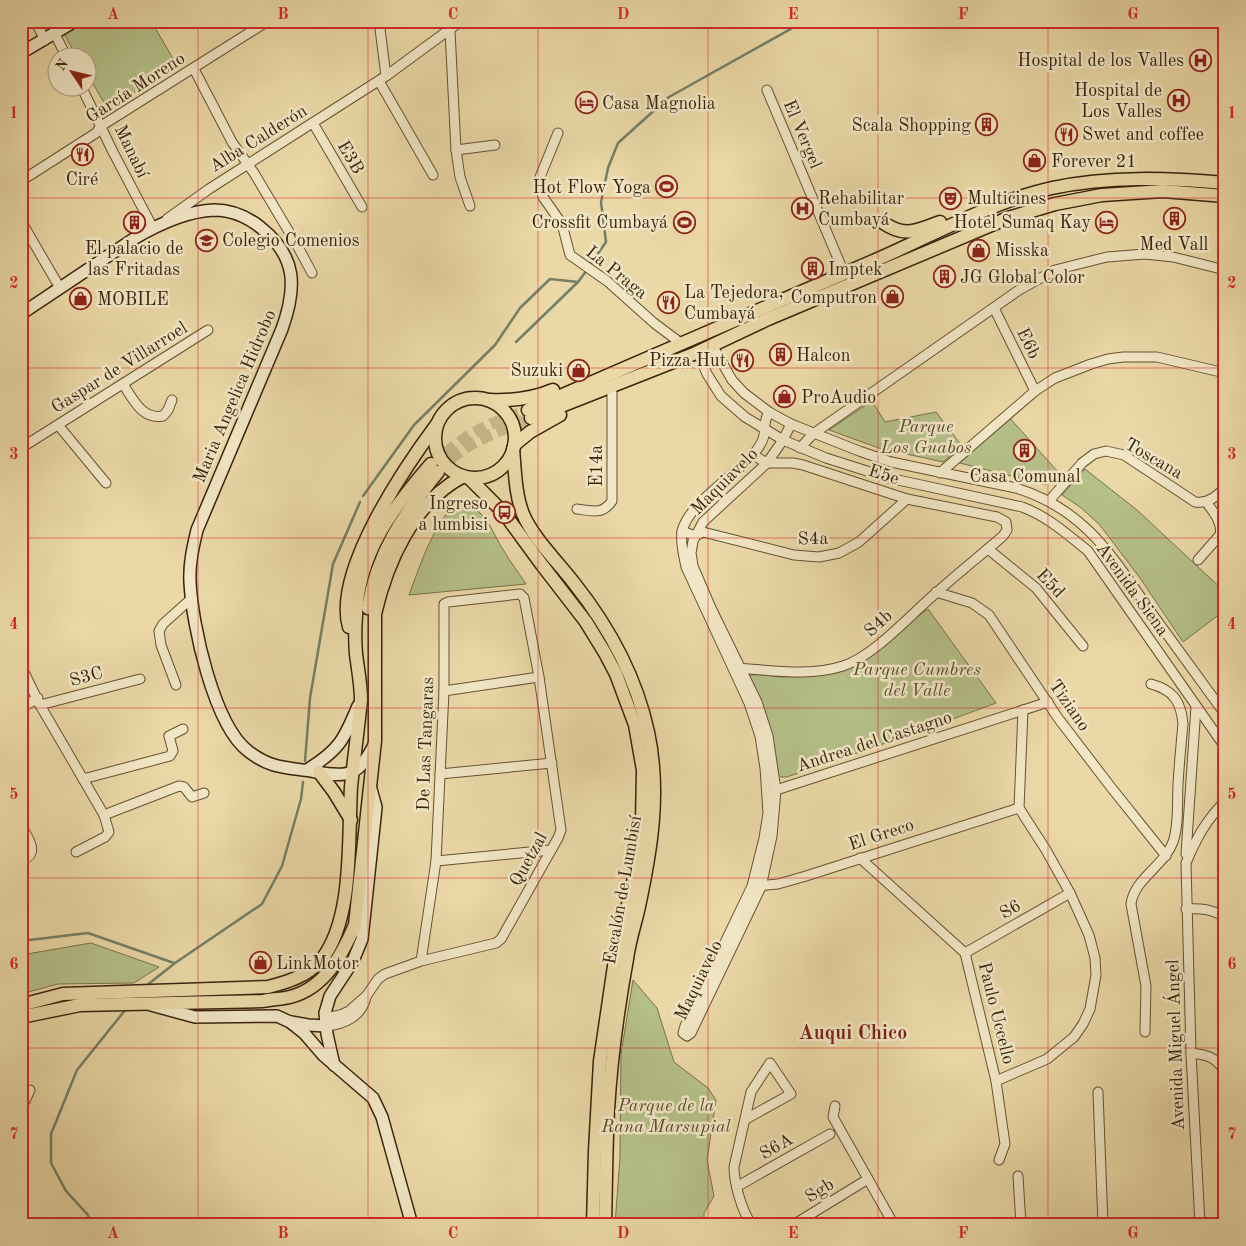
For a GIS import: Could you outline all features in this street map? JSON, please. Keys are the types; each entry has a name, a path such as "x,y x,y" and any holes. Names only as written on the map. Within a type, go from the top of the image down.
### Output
{"main road":[{"path":"1225,183 1163,178 1074,184 1039,191 967,218 707,332 530,414 697,352 768,319 999,221 1055,204 1119,194 1163,191 1225,196"},
{"path":"882,222 892,229 912,232 946,220 967,218"},
{"path":"356,653 347,622 347,591 355,563 370,531 406,470 449,408 458,402 477,398 487,400 524,400 541,396 644,351 707,332"},
{"path":"437,424 434,437 436,450 442,462 451,471 466,477 480,478 496,471 508,460 514,447 530,432 551,419 676,364 697,352"},
{"path":"487,400 506,412 514,433 514,447"},
{"name":"Escalón de Lumbisí","path":"514,447 517,488 523,515 534,532 597,612 617,646 642,707 654,763 655,796 652,836 645,878 627,958 608,1109 605,1225"},
{"path":"21,1017 80,1004 268,987 290,981 308,972 321,960 334,939 340,921 348,866 353,773 361,700 356,653 357,593 364,566 388,518 401,499 434,468 393,533 376,572 368,610 374,650"},
{"path":"21,1005 63,994 136,998 264,1000 290,997 305,991 321,980 334,966 344,950 355,925 375,741 375,614 382,588 392,560 414,522 429,502 448,484 466,477"},
{"name":"Escalón de Lumbisí","path":"466,477 504,513 586,622 616,674 635,725 642,770 642,823 639,856 614,966 600,1061 593,1225"},
{"path":"310,770 334,792 351,820"}],"street":[{"path":"34,21 59,48"},
{"path":"21,53 75,21"},
{"name":"García Moreno","path":"21,181 96,132 101,126 268,21"},
{"path":"379,21 383,79 433,174"},
{"name":"Alba Calderón","path":"155,227 209,189 383,79 461,21"},
{"path":"450,31 456,150 460,177 470,206"},
{"path":"194,69 232,142 248,164 298,246 312,273"},
{"name":"El Vergel","path":"767,90 844,273"},
{"name":"Manabí","path":"87,98 155,227"},
{"name":"E3B","path":"313,123 362,207"},
{"name":"La Praga","path":"558,133 540,177 539,186 543,197 562,224 570,255 603,278 654,323 678,341"},
{"path":"456,150 495,145"},
{"name":"Maria Angelica Hidrobo","path":"21,314 155,227 184,215 215,210 235,213 253,221 281,247 288,263 292,282 290,306 197,530 191,559 190,583 192,598 198,640 221,711 229,727 247,751 275,766 337,774 353,773"},
{"path":"21,221 60,288"},
{"path":"800,448 813,434 1019,290 1055,270 1107,257 1145,254 1173,257 1225,270"},
{"name":"E6b","path":"994,308 1035,392"},
{"name":"Gaspar de Villarroel","path":"21,448 208,330"},
{"name":"Avenida Siena","path":"712,345 732,380 744,393 769,412 791,424 877,458 1016,488 1049,501 1073,516 1100,541 1225,714"},
{"name":"Avenida Siena","path":"697,352 707,374 721,396 745,417 783,440 834,461 888,478 1009,503 1045,518 1088,551 1225,747"},
{"path":"940,473 1035,392 1055,378 1070,371 1108,359 1157,357 1225,373"},
{"path":"123,384 145,413 154,418 163,416 172,400"},
{"name":"E14a","path":"577,509 603,510 607,508 612,500 612,392"},
{"name":"Maquiavelo","path":"736,668 686,566 683,554 682,531 689,517 701,503 753,455 762,441 765,421 769,412"},
{"name":"Maquiavelo","path":"756,886 685,1026 683,1032 686,1036 691,1033 756,886 772,791 760,736 749,703 693,566 691,553 700,531 767,463 783,440 791,424"},
{"path":"58,425 106,483"},
{"name":"Toscana","path":"1049,501 1082,463 1094,454 1106,451 1124,455 1195,502 1206,502"},
{"name":"E5e","path":"753,455 767,463 803,465 907,499 988,515 1006,522"},
{"path":"1198,560 1220,535 1221,530 1214,512 1206,502 1214,498 1225,487"},
{"name":"S4a","path":"682,531 700,531 794,555 819,557 839,553 860,542 907,499"},
{"name":"S4a","path":"689,517 700,531"},
{"name":"S4b","path":"736,668 776,672 806,671 829,669 856,661 874,649 936,592 1006,533 1008,530 1006,522"},
{"name":"E5d","path":"988,549 1036,588 1083,646"},
{"name":"Tiziano","path":"936,592 972,603 989,615 1048,702 1110,786 1166,856"},
{"name":"Quetzal","path":"325,1022 342,1024 353,1017 364,1004 367,995 378,979 385,974 422,961 496,943 501,939 558,838 561,830 540,677 524,598 520,594"},
{"name":"De Las Tangaras","path":"422,961 436,861 444,691 444,604 520,594"},
{"path":"176,685 161,644 159,631 163,624 192,598"},
{"path":"21,666 39,702 104,815 109,832 105,837 76,852"},
{"path":"444,691 540,677"},
{"name":"S3C","path":"21,708 39,702 140,679"},
{"path":"1145,1032 1146,986 1131,904 1132,896 1136,889 1166,856 1173,842 1176,822 1182,719 1173,695 1164,688 1151,684"},
{"path":"310,770 337,748 361,700"},
{"name":"Andrea del Castagno","path":"772,791 1048,702"},
{"name":"Avenida Miguel Ángel","path":"1196,707 1186,863 1186,909 1200,1225"},
{"path":"996,1081 1047,1059 1063,1048 1074,1037 1090,1009 1096,975 1095,958 1089,935 1070,893 1046,850 1019,808 1024,710"},
{"path":"83,778 170,756 173,751 169,736 182,729"},
{"path":"353,773 366,761 375,741"},
{"path":"440,774 552,764"},
{"path":"104,815 179,786 184,787 192,797 204,793"},
{"path":"334,1065 325,1022 326,1006 330,996 353,961 362,939 376,807 370,786"},
{"name":"Avenida Miguel Ángel","path":"1186,863 1196,837 1209,818 1225,801"},
{"name":"El Greco","path":"756,886 797,879 1019,808"},
{"path":"21,826 32,843 32,851 29,856 21,860"},
{"path":"436,861 551,850"},
{"name":"Paulo Uccello","path":"860,858 965,953 996,1081 1005,1144 998,1160"},
{"name":"S6","path":"965,953 1070,893"},
{"path":"1186,909 1202,908 1217,912 1225,917"},
{"path":"136,998 176,1013 195,1017 271,1016 308,1025 325,1022"},
{"path":"290,1022 304,1033 334,1065 368,1093 378,1109 412,1225"},
{"path":"1191,1053 1204,1054 1217,1060 1225,1070"},
{"path":"746,1119 791,1094 770,1063 751,1092 734,1167 734,1177 744,1212 752,1225"},
{"path":"21,1110 30,1090"},
{"path":"1098,1092 1103,1225"},
{"path":"835,1106 833,1117 865,1180 894,1225"},
{"name":"S6A","path":"738,1186 830,1134"},
{"path":"1018,1176 1021,1225"},
{"name":"Sgb","path":"793,1225 865,1180"}],"green space":[{"path":"81,21 151,21 178,67 107,108 98,92 98,48 72,48 63,32"},
{"name":"Parque Los Guabos","path":"872,401 885,422 936,412 962,446 943,462 879,448 829,430"},
{"path":"1008,416 1059,473 1046,485 956,462"},
{"path":"1085,469 1137,510 1225,592 1225,610 1183,642 1140,578 1099,524 1080,507 1062,495"},
{"path":"460,503 470,506 483,516 526,584 409,595 436,530 452,509"},
{"name":"Parque Cumbres del Valle","path":"928,609 996,703 787,777 781,777 776,773 746,676 808,676 845,670 870,655"},
{"path":"91,943 159,967 134,983 58,984 21,994 21,955"},
{"name":"Parque de la Rana Marsupial","path":"633,980 657,1008 674,1062 708,1088 716,1100 707,1160 714,1196 704,1213 704,1225 615,1225 620,1157 621,1054"}],"waterway":[{"path":"590,265 606,242 601,202 608,168 618,143 669,97 805,21"},
{"path":"516,342 578,282 587,270"},
{"path":"363,496 414,425 495,345 520,308 550,279 578,282"},
{"path":"305,761 310,698 333,564 360,502"},
{"path":"146,986 175,963 262,904 282,866 301,799 303,782"},
{"path":"21,941 88,933 174,963"},
{"path":"91,1225 88,1215 66,1191 51,1163 51,1134 77,1070 126,1009"}],"tunnel":[{"path":"431,464 470,435 491,424 528,410"},
{"path":"438,472 452,457 463,449 491,434 529,419"}],"place":[{"name":"Hospital de los Valles","path":"1200,60"},
{"name":"Hospital de Los Valles","path":"1178,100"},
{"name":"Casa Magnolia","path":"586,103"},
{"name":"Scala Shopping","path":"987,125"},
{"name":"Swet and coffee","path":"1066,134"},
{"name":"Ciré","path":"82,154"},
{"name":"Forever 21","path":"1035,161"},
{"name":"Hot Flow Yoga","path":"667,187"},
{"name":"Multicines","path":"951,198"},
{"name":"Rehabilitar Cumbayá","path":"802,208"},
{"name":"Med Vall","path":"1174,219"},
{"name":"Crossfit Cumbayá","path":"684,222"},
{"name":"Hotel Sumaq Kay","path":"1107,222"},
{"name":"El palacio de las Fritadas","path":"134,223"},
{"name":"Colegio Comenios","path":"206,240"},
{"name":"Misska","path":"979,250"},
{"name":"Imptek","path":"812,269"},
{"name":"JG Global Color","path":"944,277"},
{"name":"Computron","path":"893,297"},
{"name":"MOBILE","path":"81,299"},
{"name":"La Tejedora, Cumbayá","path":"668,302"},
{"name":"Halcon","path":"780,355"},
{"name":"Pizza Hut","path":"742,360"},
{"name":"Suzuki","path":"579,370"},
{"name":"ProAudio","path":"785,397"},
{"name":"Casa Comunal","path":"1025,451"},
{"name":"Ingreso a lumbisi","path":"504,513"},
{"name":"LinkMotor","path":"260,963"}],"district":[{"name":"Auqui Chico","path":"853,1032"}]}
